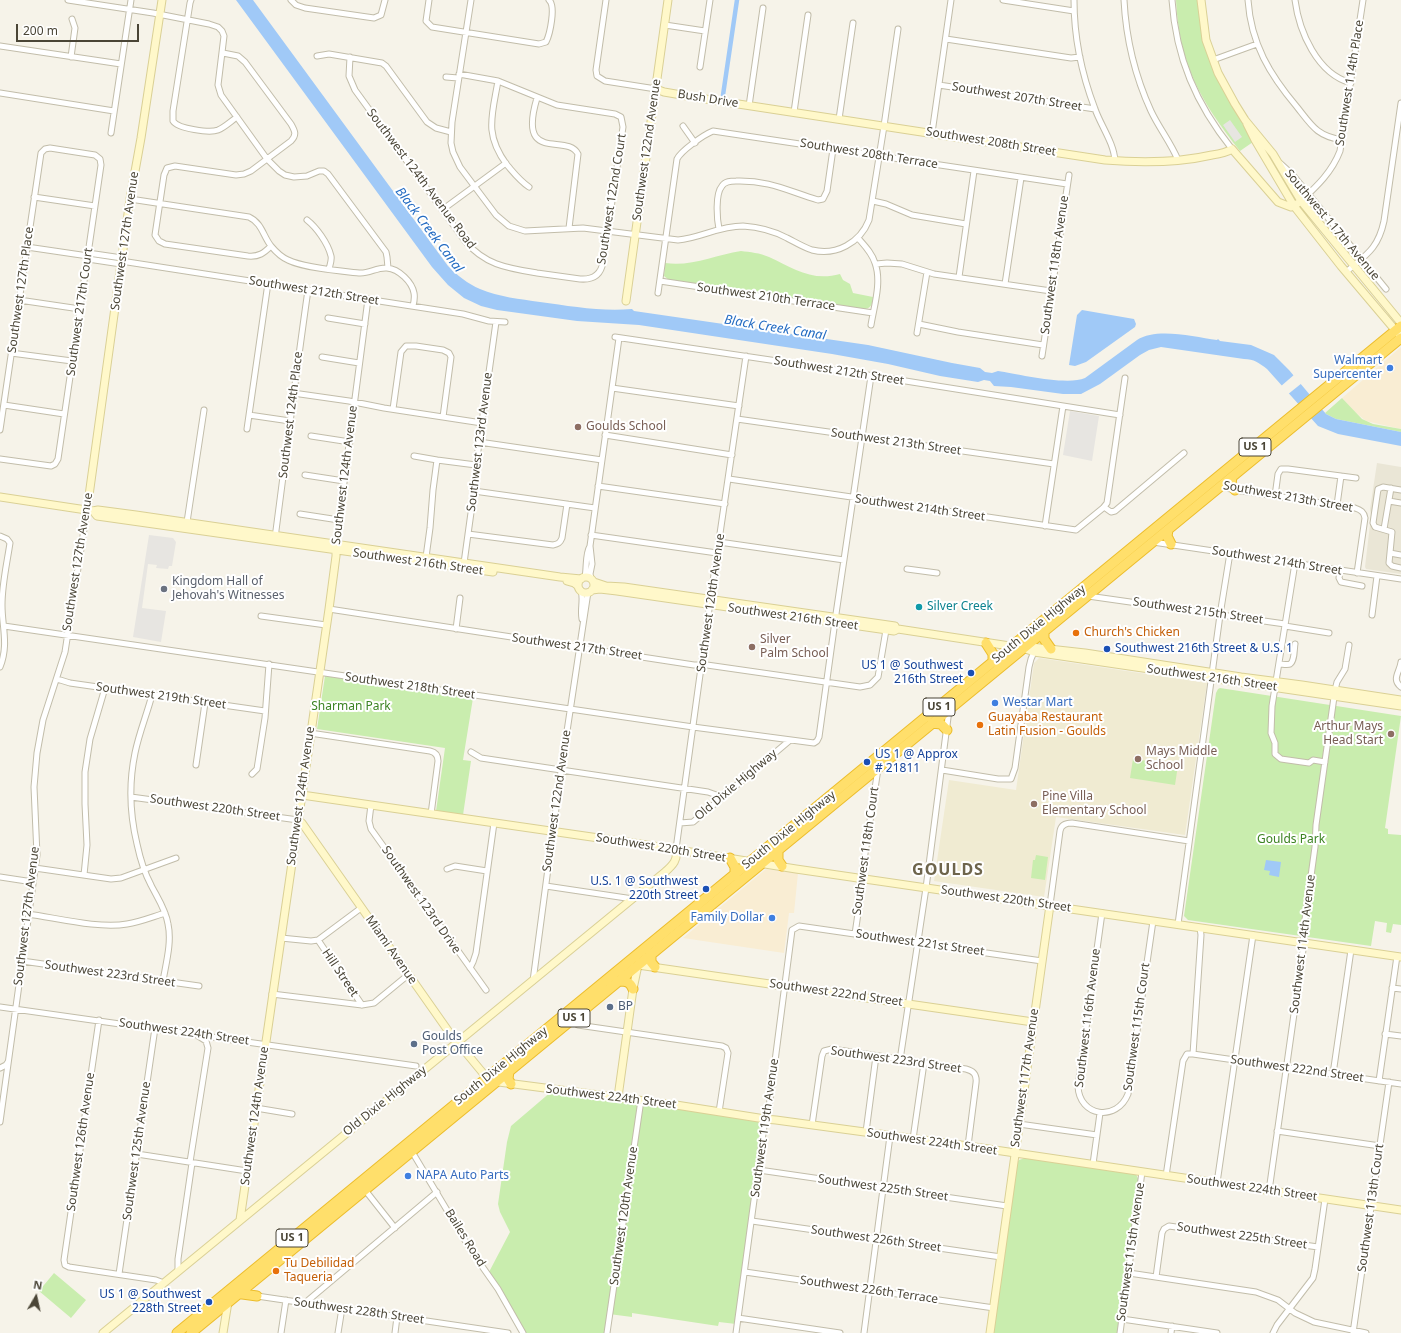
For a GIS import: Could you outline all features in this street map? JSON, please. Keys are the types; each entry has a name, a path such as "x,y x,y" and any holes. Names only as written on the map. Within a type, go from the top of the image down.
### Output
{"highway":[{"name":"South Dixie Highway","path":"191,1333 365,1190 410,1147 487,1078 1011,647 1084,593 1400,331"},
{"name":"South Dixie Highway","path":"177,1333 351,1189 454,1117 1044,632 1084,593 1102,584 1150,538 1168,530 1210,496 1217,484 1232,477 1299,416"},
{"path":"1232,477 1231,484 1235,490"},
{"path":"1168,530 1167,536 1171,544"},
{"path":"1023,648 1022,646 1024,642 1084,593"},
{"path":"1044,632 1044,640 1051,650"},
{"path":"986,643 994,654 993,662"},
{"path":"964,697 967,690 1013,652 1013,648 1011,647"},
{"path":"866,766 878,768 879,760 914,732 919,723"},
{"path":"932,723 940,723 947,730"},
{"path":"762,863 765,854 803,823 808,814"},
{"path":"778,850 778,860 782,866"},
{"path":"730,858 735,866 734,875"},
{"path":"703,912 708,903 748,870 751,866 750,861"},
{"path":"624,965 638,965 641,956 677,927 682,918"},
{"path":"651,954 651,962 655,967"},
{"path":"620,980 627,981 633,989"},
{"path":"496,1082 496,1077 498,1074 538,1042 544,1031"},
{"path":"509,1071 508,1077 511,1084"},
{"path":"454,1117 456,1110 485,1086 487,1078"},
{"path":"303,1241 305,1233 344,1202 351,1189"},
{"path":"252,1283 252,1290 257,1296"},
{"path":"228,1291 257,1296"},
{"path":"184,1333 218,1305 220,1303 219,1298"}],"street":[{"path":"68,0 187,20 213,25 221,29 224,36 219,91 237,117 267,159 279,171 289,176 304,177 322,171 328,174 386,252 388,268"},
{"path":"111,133 131,0"},
{"name":"Southwest 127th Avenue","path":"0,1122 35,868 37,839 34,797 36,757 43,720 65,652 90,511 121,261 130,199 142,138 162,0"},
{"path":"191,0 173,118 175,123 183,127 215,131 237,117"},
{"path":"291,0 296,5 305,8 370,18 379,17 383,12 385,0"},
{"path":"429,0 426,18 428,24 434,28 535,44 542,44 546,42 549,35 552,12 552,4 550,0"},
{"path":"471,0 451,132 451,143 460,167 496,215 509,226 520,230 530,231 583,228 681,240 719,229 743,226 764,229 781,235 803,247 820,251 832,250 849,245 858,238 867,224 873,201 898,29"},
{"name":"Bush Drive","path":"606,0 596,70 597,76 605,81 749,106"},
{"name":"Southwest 122nd Avenue","path":"626,301 668,0"},
{"path":"700,67 710,0"},
{"path":"932,133 951,0"},
{"path":"1003,0 1074,11"},
{"path":"1074,0 1080,57 1095,109 1115,152 1115,161"},
{"path":"1124,0 1128,34 1139,80 1152,112 1178,160"},
{"name":"Southwest 117th Avenue","path":"1172,0 1178,44 1188,77 1209,117 1232,149 1276,200 1283,205 1294,206 1301,201"},
{"name":"Southwest 117th Avenue","path":"1201,0 1206,40 1224,86 1246,120 1279,162 1301,201 1353,266 1400,331"},
{"path":"1248,0 1250,20 1257,44 1276,81 1313,128 1327,137 1342,140"},
{"path":"1295,0 1301,29 1314,54 1332,74 1343,81 1351,83"},
{"name":"Southwest 114th Place","path":"1301,201 1323,179 1332,167 1340,151 1363,0"},
{"path":"749,106 763,8"},
{"path":"794,112 808,15"},
{"path":"71,57 75,28 72,19"},
{"path":"839,119 853,23"},
{"path":"665,25 705,31"},
{"path":"946,39 1071,58 1080,57"},
{"path":"1213,60 1257,44"},
{"path":"0,46 121,64"},
{"path":"222,53 238,56 245,62 291,124 295,133 294,137 291,141 251,171 240,175 174,166 167,168 164,175 155,233 157,239 165,244 253,257 264,253 271,246"},
{"path":"317,56 329,54 376,61 384,64 427,122 436,128 451,132"},
{"name":"Southwest 124th Avenue Road","path":"350,57 349,76 355,90 442,210 473,250 483,258 493,263 512,269 580,279 588,279 596,276"},
{"path":"446,76 459,76 498,81 537,98 532,121 532,128 535,136 545,143 573,148 578,154 569,228"},
{"path":"498,81 491,132 494,144 506,163 520,180 529,187"},
{"name":"Southwest 207th Street","path":"939,85 1095,109"},
{"path":"0,93 114,111"},
{"name":"Southwest 122nd Court","path":"537,98 561,106 614,114 620,116 622,119 622,131 603,266 596,276"},
{"path":"1346,272 1361,260 1376,244 1382,231 1401,103"},
{"name":"Southwest 208th Street","path":"749,106 1115,161 1136,162 1178,160 1227,152 1232,149"},
{"name":"Southwest 117th Avenue","path":"1246,120 1255,140 1294,206 1346,272 1400,331"},
{"path":"683,126 695,143"},
{"name":"Southwest 208th Terrace","path":"658,293 677,159 695,143 711,132 718,131 1067,184"},
{"name":"Southwest 127th Place","path":"0,430 40,155 43,150 50,148 95,155 100,159"},
{"path":"719,229 717,212 721,186 726,182 761,183 783,188 814,199 820,200 825,197 833,149"},
{"name":"Southwest 217th Court","path":"0,459 47,466 55,464 58,459 101,165 100,159"},
{"name":"Southwest 117th Avenue","path":"1279,162 1292,174 1386,289"},
{"path":"442,210 506,163"},
{"path":"958,277 974,171"},
{"name":"Southwest 118th Avenue","path":"1042,356 1069,175"},
{"path":"1005,284 1021,178"},
{"path":"34,197 95,206"},
{"path":"130,199 249,217 259,225 271,246 282,257 291,262 363,273 388,268 395,270 403,276 413,289 413,306"},
{"path":"873,201 886,204 912,216 966,224"},
{"path":"307,220 316,227 330,253 331,259 329,269"},
{"path":"858,238 870,252 876,264 877,283 871,325"},
{"name":"Southwest 212th Street","path":"27,247 468,314 496,322 505,322"},
{"path":"876,264 902,264 927,272 1051,291"},
{"path":"917,333 927,272"},
{"name":"Southwest 210th Terrace","path":"660,281 873,312"},
{"path":"247,429 268,283"},
{"name":"Southwest 124th Place","path":"275,538 293,393 308,290"},
{"name":"Southwest 124th Avenue","path":"240,1220 326,625 338,520 350,442 368,299"},
{"path":"19,300 80,309"},
{"path":"328,318 365,324"},
{"name":"Southwest 123rd Avenue","path":"464,563 496,322"},
{"path":"919,324 964,333 1043,345"},
{"name":"Southwest 122nd Avenue","path":"533,980 552,831 583,622 586,584 592,564 590,546 591,535 612,388 617,337"},
{"name":"Southwest 212th Street","path":"617,337 1120,415"},
{"path":"392,409 400,355 404,348 408,345 443,350 449,353 451,363 443,417"},
{"path":"12,353 72,362"},
{"name":"Southwest 120th Avenue","path":"676,850 746,356"},
{"path":"322,357 359,363"},
{"path":"827,683 871,376"},
{"path":"1126,378 1108,501 1104,507 1111,512 1116,511 1184,454"},
{"path":"612,388 739,406"},
{"path":"293,393 482,423"},
{"path":"4,405 64,414"},
{"path":"1045,526 1063,406"},
{"path":"188,522 204,410"},
{"path":"249,415 290,421"},
{"name":"Southwest 213th Street","path":"738,419 1054,464"},
{"path":"605,435 732,455"},
{"path":"311,436 350,442"},
{"path":"479,442 602,460"},
{"path":"414,456 476,465"},
{"path":"426,557 437,460"},
{"path":"1275,496 1278,474 1281,469 1356,478"},
{"path":"305,475 344,481"},
{"path":"1337,506 1341,476"},
{"name":"Southwest 214th Street","path":"728,479 1076,530 1104,507"},
{"name":"Southwest 213th Street","path":"1217,484 1235,490 1355,508 1363,513 1365,520 1357,573"},
{"path":"598,486 725,504"},
{"path":"1401,490 1381,487 1377,490 1373,524 1375,527 1390,530 1393,533 1390,564 1393,567 1401,568"},
{"path":"1384,529 1391,488"},
{"path":"474,491 595,508"},
{"name":"Southwest 216th Street","path":"0,497 90,511 98,510 188,522 275,538"},
{"path":"1389,501 1401,503"},
{"path":"468,534 553,545 557,544 562,538 567,504"},
{"name":"Southwest 216th Street","path":"90,511 97,516 336,547 426,557 560,577 586,584"},
{"path":"300,514 338,520"},
{"path":"591,535 717,553"},
{"path":"0,536 3,536 10,543 1,593 4,626 0,667"},
{"name":"Southwest 214th Street","path":"1150,538 1171,544 1401,579"},
{"path":"719,542 844,560"},
{"name":"Southwest 216th Street","path":"336,547 410,561 586,584 622,587 835,620 895,626 898,629 1011,647 1031,647 1092,654 1212,676"},
{"path":"1178,924 1220,614 1230,553"},
{"path":"1390,553 1401,555"},
{"path":"410,561 417,560 453,565 464,563"},
{"path":"1295,564 1272,706 1271,737 1275,743 1276,755 1281,759 1309,763 1313,760 1325,762"},
{"path":"907,569 937,573"},
{"path":"1340,570 1339,578 1341,582 1362,586"},
{"path":"1372,615 1377,576"},
{"path":"1102,584 1103,593 1111,599"},
{"name":"Southwest 215th Street","path":"1084,593 1111,599 1220,614 1329,633"},
{"path":"456,629 460,598"},
{"name":"Southwest 217th Street","path":"328,609 579,648 860,687 874,683 878,677 886,630"},
{"path":"261,616 326,625"},
{"name":"Southwest 216th Street","path":"835,620 886,630 894,631 898,629"},
{"name":"Southwest 218th Street","path":"4,626 812,744 816,742 819,737 827,683"},
{"path":"1280,664 1291,663 1295,644"},
{"name":"Southwest 114th Avenue","path":"1269,1190 1304,943 1303,934 1315,847 1316,825 1335,693 1337,682 1345,669 1349,645"},
{"name":"Southwest 216th Street","path":"1023,648 1034,652 1335,693 1401,706"},
{"path":"942,770 1006,780 1011,778 1015,768 1028,667 1034,652"},
{"path":"1401,662 1396,678 1401,687"},
{"path":"252,774 257,769 265,711 269,664"},
{"name":"Southwest 219th Street","path":"57,679 70,683 265,711"},
{"path":"84,875 87,845 84,786 86,766 90,739 105,688"},
{"name":"Southwest 216th Street","path":"1335,693 1401,700"},
{"path":"152,695 135,754 131,797 133,823 144,870 165,913 168,923 170,936 163,981"},
{"path":"196,765 205,703"},
{"path":"900,1060 926,888 947,730 952,707"},
{"path":"310,734 430,751 437,755 438,761 431,814"},
{"name":"Old Dixie Highway","path":"680,823 693,822 789,741"},
{"path":"471,752 481,758 684,788 708,792 722,797"},
{"name":"Southwest 118th Court","path":"855,934 878,768"},
{"name":"Southwest 220th Street","path":"302,795 1399,957"},
{"name":"Southwest 220th Street","path":"131,797 298,820"},
{"name":"Southwest 123rd Drive","path":"371,805 369,821 371,829 486,990"},
{"name":"Miami Avenue","path":"298,820 302,823 408,975 457,1042 487,1078"},
{"path":"470,968 476,953 494,823"},
{"name":"Southwest 117th Avenue","path":"990,1333 1060,831 1064,825 1072,823 1189,841"},
{"name":"Old Dixie Highway","path":"103,1333 633,899 674,863 677,855 676,850"},
{"path":"35,868 111,879 121,878 176,858"},
{"path":"447,869 455,866 487,871"},
{"path":"0,877 33,882"},
{"path":"546,886 633,899"},
{"path":"281,938 311,941 318,940 361,908"},
{"path":"28,914 111,925 141,921 165,913"},
{"name":"Southwest 116th Avenue","path":"1100,1113 1089,1109 1083,1102 1079,1095 1078,1086 1102,913"},
{"name":"Southwest 115th Court","path":"1100,1113 1109,1112 1116,1109 1124,1102 1128,1094 1153,921"},
{"name":"Southwest 221st Street","path":"799,926 1042,961"},
{"name":"Southwest 119th Avenue","path":"736,1333 766,1119 768,1115 792,931 799,926"},
{"path":"1166,1176 1183,1061 1186,1055 1193,1054 1200,928"},
{"path":"1217,1183 1253,936"},
{"name":"Hill Street","path":"318,940 362,1005"},
{"path":"1333,1074 1350,950"},
{"path":"1379,1081 1392,988 1399,957"},
{"name":"Southwest 223rd Street","path":"22,961 199,986"},
{"path":"618,1097 633,989 638,965"},
{"name":"Southwest 222nd Street","path":"638,965 1033,1022"},
{"path":"272,994 362,1005 374,1003 408,975"},
{"path":"1392,988 1401,989"},
{"name":"Southwest 224th Street","path":"0,1007 155,1028 425,1068"},
{"name":"Southwest 126th Avenue","path":"99,1020 64,1260 65,1264 69,1267 120,1274"},
{"path":"578,1025 722,1046 726,1048 728,1053 719,1112"},
{"name":"Southwest 125th Avenue","path":"120,1274 155,1028"},
{"path":"178,1271 178,1259 208,1046 205,1040 196,1034"},
{"path":"1385,1034 1401,1036"},
{"name":"Southwest 223rd Street","path":"812,1125 822,1057 824,1051 830,1049 966,1069 975,1074 976,1083 968,1146"},
{"name":"Southwest 222nd Street","path":"1193,1054 1401,1084"},
{"path":"866,1132 876,1056"},
{"path":"0,1068 6,1065 9,1060"},
{"path":"913,1139 924,1063"},
{"path":"416,1066 417,1075"},
{"name":"Southwest 224th Street","path":"487,1078 496,1082 641,1100 766,1119 968,1146 1401,1210"},
{"name":"Southwest 113th Court","path":"1353,1332 1389,1082"},
{"name":"Southwest 120th Avenue","path":"607,1333 641,1100"},
{"path":"256,1108 292,1114"},
{"path":"1093,1164 1100,1113"},
{"path":"1019,1124 1097,1134"},
{"path":"1277,1131 1380,1146"},
{"path":"864,1333 890,1136"},
{"name":"Bailes Road","path":"410,1147 472,1252 498,1289 523,1333"},
{"path":"137,1154 247,1171"},
{"name":"Southwest 225th Street","path":"759,1170 1007,1206"},
{"name":"Southwest 115th Avenue","path":"1120,1333 1142,1172"},
{"path":"365,1190 394,1228"},
{"path":"305,1303 437,1192"},
{"path":"1273,1333 1313,1278 1325,1199"},
{"name":"Southwest 226th Street","path":"752,1221 1001,1257"},
{"name":"Southwest 225th Street","path":"1156,1277 1162,1234 1169,1226 1318,1248"},
{"name":"Southwest 226th Terrace","path":"745,1272 994,1308"},
{"path":"1129,1273 1256,1292 1271,1297 1303,1317 1317,1323 1353,1332 1366,1333"},
{"path":"120,1274 156,1280 164,1283"},
{"name":"Southwest 228th Street","path":"257,1296 483,1331 508,1333"},
{"path":"281,1333 286,1300"},
{"path":"224,1333 228,1302"},
{"path":"338,1333 342,1308"},
{"path":"395,1333 397,1317"},
{"path":"738,1318 840,1333"},
{"path":"1122,1319 1217,1333"},
{"path":"1171,1333 1172,1326"}],"shaded area":[{"path":"1230,120 1242,137 1235,142 1223,125"},
{"path":"1401,347 1401,429 1366,421 1342,398"},
{"path":"1070,411 1099,416 1092,461 1063,455"},
{"path":"1377,463 1401,467 1401,574 1366,569 1365,567 1371,516 1370,509"},
{"path":"149,535 173,538 176,542 172,566 169,566 168,569 156,568 157,565 148,564 142,608 166,611 161,642 133,637"},
{"path":"1039,658 1207,683 1185,835 1056,817 1044,897 934,881 949,780 1016,790 1034,663"},
{"path":"766,869 798,873 794,913 789,913 784,953 683,938"}],"green space":[{"path":"1176,0 1199,0 1200,16 1237,113 1253,142 1240,151 1214,116 1194,81 1182,44"},
{"path":"741,251 766,256 803,273 820,276 840,274 843,280 850,284 853,293 873,297 871,305 869,308 865,309 687,283 669,280 664,276 665,263 675,264 694,262"},
{"path":"1342,398 1362,419 1373,424 1401,429 1401,432 1336,419 1325,413"},
{"name":"Sharman Park","path":"325,676 473,698 463,760 471,761 463,815 436,811 445,748 317,729"},
{"name":"Goulds Park","path":"1220,688 1401,716 1385,828 1388,829 1388,834 1401,835 1401,925 1393,924 1391,933 1386,932 1387,923 1375,921 1371,946 1188,920 1184,916 1216,693"},
{"path":"1133,759 1178,765 1175,785 1130,778"},
{"path":"1036,855 1048,857 1045,880 1031,878 1033,860 1035,860"},
{"path":"552,1091 754,1119 762,1123 736,1324 719,1322 718,1326 632,1313 632,1317 609,1314 606,1333 526,1333 489,1272 510,1232 500,1212 498,1204 507,1142 511,1126"},
{"path":"1025,1158 1136,1174 1139,1181 1118,1333 992,1333 1017,1163 1019,1160"},
{"path":"54,1273 86,1300 71,1318 39,1291"}],"water":[{"name":"Black Creek Canal","path":"236,0 253,0 448,266 471,285 487,292 525,300 574,307 621,310 632,309 634,311 868,345 980,368 985,372 992,373 998,371 1030,377 1067,381 1085,378 1137,340 1145,336 1165,333 1218,339 1220,341 1251,345 1274,355 1289,370 1326,414 1336,419 1401,432 1401,446 1338,434 1318,426 1267,369 1248,359 1161,347 1149,350 1140,355 1100,384 1081,394 1063,394 994,386 990,381 984,380 978,382 940,376 888,364 832,354 639,325 577,321 497,310 481,306 464,298 448,285 432,267"},
{"path":"1082,310 1134,319 1136,324 1135,327 1086,362 1075,366 1069,365 1077,315"},
{"path":"1266,860 1281,862 1279,877 1269,875 1270,871 1264,870"}],"pier":[{"path":"1295,374 1302,383 1287,395 1280,387"}],"waterway":[{"path":"723,95 737,0"}],"place":[{"name":"Walmart Supercenter","path":"1390,368"},
{"name":"Goulds School","path":"578,427"},
{"name":"Kingdom Hall of Jehovah's Witnesses","path":"164,589"},
{"name":"Silver Creek","path":"919,607"},
{"name":"Church's Chicken","path":"1076,633"},
{"name":"Silver Palm School","path":"752,647"},
{"name":"Southwest 216th Street & U.S. 1","path":"1107,649"},
{"name":"US 1 @ Southwest 216th Street","path":"971,673"},
{"name":"Westar Mart","path":"995,703"},
{"name":"Guayaba Restaurant Latin Fusion - Goulds","path":"980,725"},
{"name":"Arthur Mays Head Start","path":"1391,734"},
{"name":"Mays Middle School","path":"1138,759"},
{"name":"US 1 @ Approx # 21811","path":"867,762"},
{"name":"Pine Villa Elementary School","path":"1034,804"},
{"name":"U.S. 1 @ Southwest 220th Street","path":"706,889"},
{"name":"Family Dollar","path":"772,918"},
{"name":"BP","path":"610,1007"},
{"name":"Goulds Post Office","path":"414,1044"},
{"name":"NAPA Auto Parts","path":"408,1176"},
{"name":"Tu Debilidad Taqueria","path":"276,1271"},
{"name":"US 1 @ Southwest 228th Street","path":"209,1302"}],"district":[{"name":"GOULDS","path":"948,870"}]}
